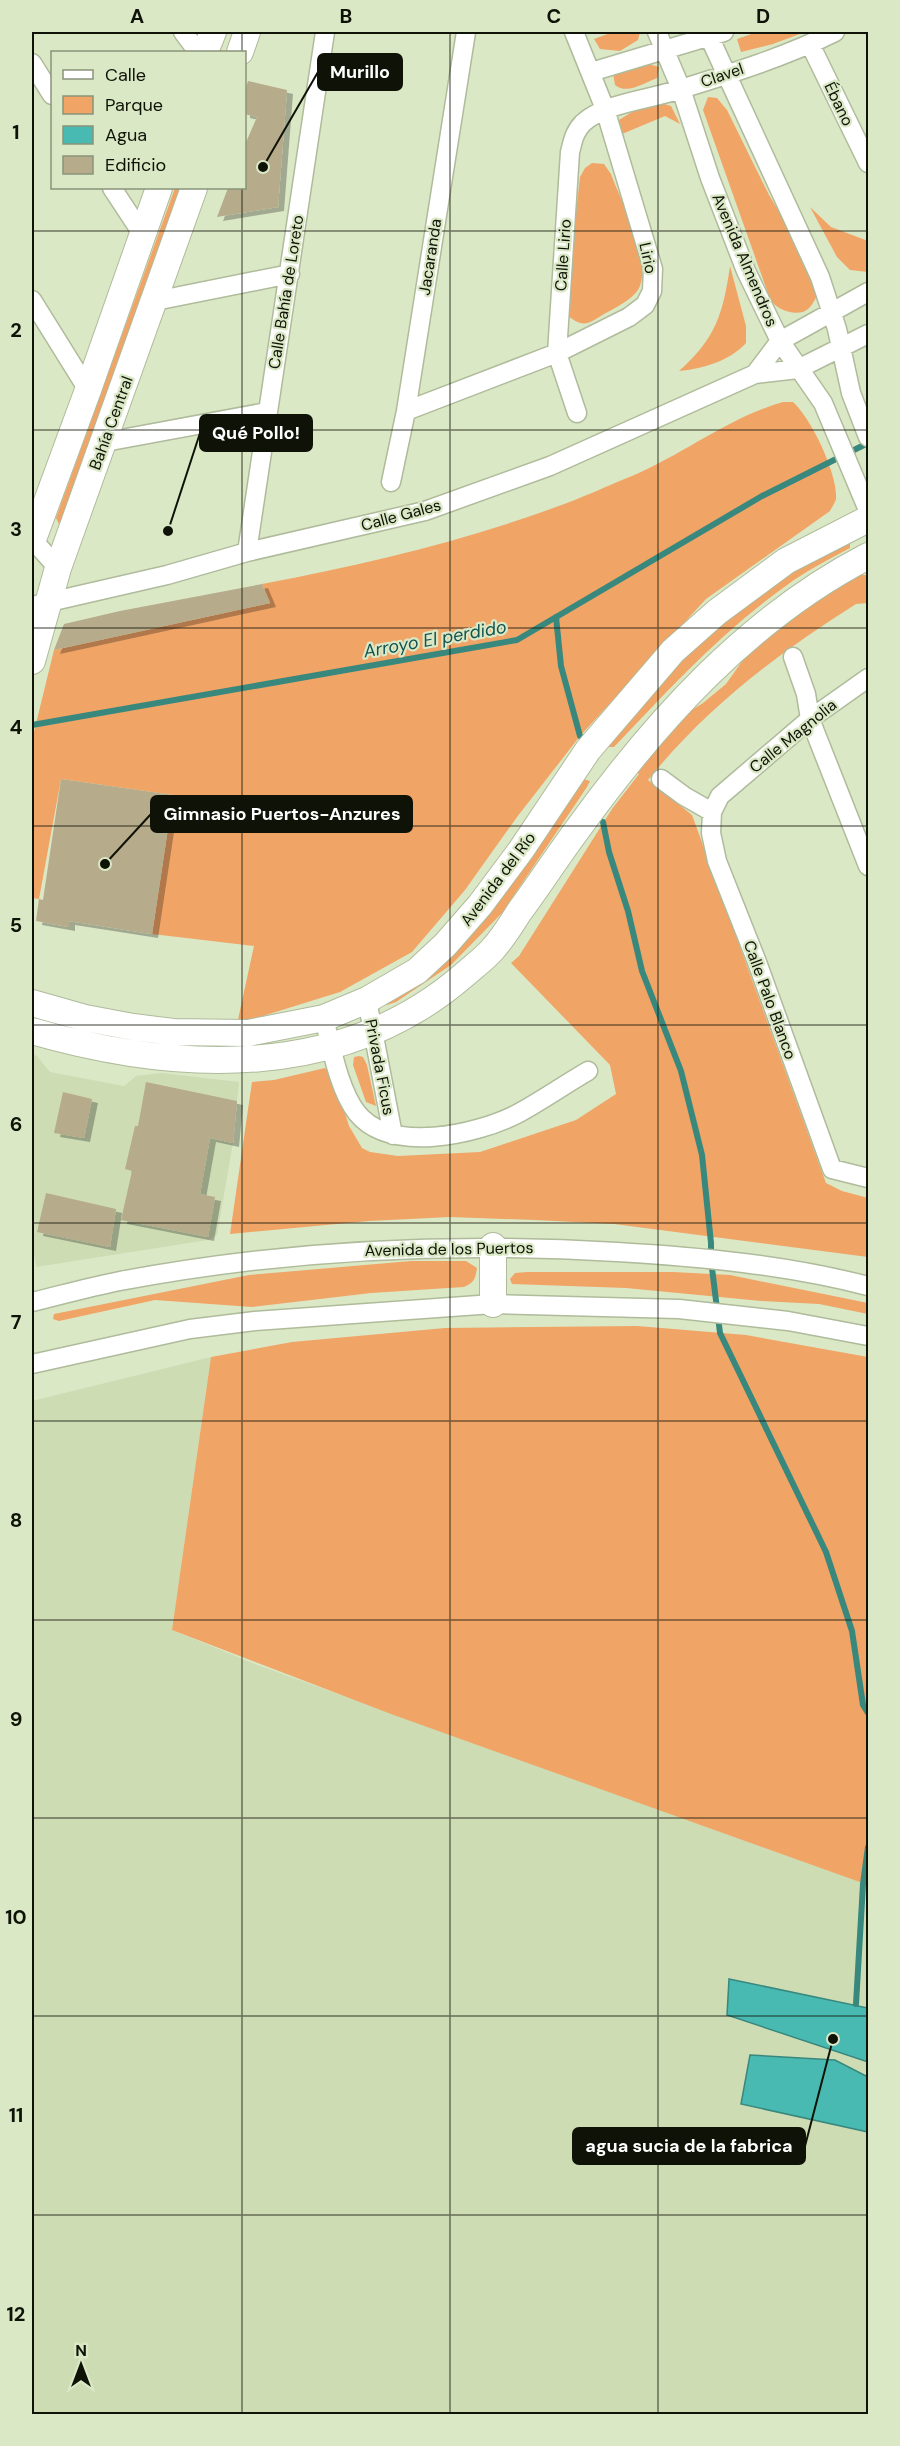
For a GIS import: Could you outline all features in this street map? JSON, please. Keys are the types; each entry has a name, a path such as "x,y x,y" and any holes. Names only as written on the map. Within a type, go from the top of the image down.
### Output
{"street":[{"path":"183,32 197,51"},
{"path":"205,51 213,32"},
{"path":"240,51 247,32"},
{"name":"Calle Bahía de Loreto","path":"247,552 325,32"},
{"name":"Jacaranda","path":"391,482 406,411 466,32"},
{"name":"Lirio","path":"406,411 557,353 629,317 645,304 652,291 653,269 605,109 574,32"},
{"name":"Avenida Almendros","path":"657,32 681,89 710,178 746,271 780,341 824,403 868,510"},
{"name":"Clavel","path":"605,109 681,89 726,74 810,44 835,32"},
{"path":"591,72 665,51 714,33 726,74 820,277 832,312 851,393 868,437"},
{"name":"Ébano","path":"810,44 868,163"},
{"path":"32,63 51,93"},
{"name":"Calle Lirio","path":"578,413 557,353 570,152 574,134 583,123 605,109"},
{"path":"113,189 143,235"},
{"name":"Bahía Central","path":"32,540 159,189"},
{"name":"Bahía Central","path":"32,661 40,605 58,568 105,441 194,189"},
{"path":"154,302 290,274"},
{"name":"Calle Gales","path":"754,374 780,341 868,292"},
{"path":"32,300 88,390"},
{"name":"Calle Gales","path":"40,605 167,575 247,552 425,511 550,466 754,374 798,369 868,334"},
{"path":"105,441 267,412"},
{"name":"Avenida del Río","path":"32,1003 85,1018 173,1032 248,1034 324,1018 367,1000 417,971 452,938 521,850 588,750 673,651 717,612 786,561 868,519"},
{"path":"32,540 58,568"},
{"path":"32,1031 58,1039 133,1053 197,1061 272,1058 331,1047 373,1033 443,994 492,950 620,771 700,683 754,632 808,590 868,556"},
{"path":"793,657 806,694 810,719 868,866"},
{"name":"Calle Magnolia","path":"716,804 810,719 868,678"},
{"path":"588,750 620,771"},
{"path":"661,779 684,796 716,804"},
{"name":"Calle Palo Blanco","path":"716,804 711,833 717,861 757,962 832,1169 868,1178"},
{"name":"Privada Ficus","path":"367,1000 393,1135"},
{"name":"Privada Ficus","path":"324,1018 347,1096 357,1113 371,1127 393,1135 426,1139 469,1130 515,1115 588,1071"},
{"path":"270,1030 272,1058"},
{"path":"493,1246 493,1304"},
{"name":"Avenida de los Puertos","path":"32,1302 119,1281 235,1262 353,1251 493,1246 673,1256 827,1275 868,1286"},
{"path":"32,1364 190,1329 255,1321 493,1304 679,1310 788,1321 868,1336"}],"shaded area":[{"path":"32,1054 37,1056 50,1072 124,1086 136,1076 162,1073 239,1082 233,1143 217,1235 208,1240 36,1267 32,1239"},
{"path":"211,1357 172,1630 255,1664 868,1885 868,2414 32,2414 32,1401"}],"green space":[{"path":"613,32 640,32 638,40 620,51 600,49 594,39"},
{"path":"757,32 805,32 773,44 741,52 737,39"},
{"path":"641,62 659,67 657,78 625,89 615,85 613,73"},
{"path":"708,97 717,98 727,110 769,195 805,255 818,293 806,311 794,313 784,310 770,299 703,110"},
{"path":"661,103 671,106 680,124 665,116 622,134 619,120 640,107"},
{"path":"592,163 604,164 611,174 634,232 642,264 642,278 638,290 627,300 594,320 582,323 568,316 566,302 580,177 585,168"},
{"path":"175,189 182,189 59,524 56,518"},
{"path":"810,207 831,227 868,241 868,272 850,270 837,257"},
{"path":"730,266 746,326 746,343 732,355 715,363 679,371 702,347 716,324 721,312"},
{"path":"783,402 793,402 800,410 822,447 835,488 836,499 830,511 706,599 580,736 517,817 465,890 412,952 340,992 237,1024 254,946 152,934 173,795 61,779 39,899 32,898 32,740 54,650 270,603 262,584 410,552 520,520 632,476 744,417"},
{"path":"850,541 850,548 794,580 745,618 700,659 614,747 609,747 608,743 669,671 741,605 792,570"},
{"path":"856,575 868,575 868,603 856,604 798,642 744,683 694,729 648,780 692,815 826,1183 842,1191 868,1198 868,1257 614,1224 534,1220 450,1217 369,1221 230,1234 252,1082 274,1080 325,1068 334,1078 349,1126 362,1148 370,1152 398,1156 480,1152 576,1120 616,1094 610,1065 511,963 519,956 612,809 639,774 631,768 663,728 703,703 726,684 755,643"},
{"path":"583,779 590,781 587,787 502,913 451,965 396,1002 387,1005 386,1003"},
{"path":"354,1057 363,1057 367,1065 376,1106 366,1102 353,1065"},
{"path":"411,1261 466,1261 477,1268 476,1275 474,1280 464,1287 371,1293 252,1307 155,1300 59,1321 53,1319 54,1314 249,1275"},
{"path":"673,1272 730,1275 868,1303 868,1314 819,1304 761,1301 626,1288 512,1284 510,1279 515,1273"},
{"path":"637,1326 746,1335 868,1357 868,1885 391,1714 172,1630 211,1357 292,1342 445,1328"}],"water":[{"path":"729,1979 868,2008 868,2062 727,2015"},
{"path":"750,2055 835,2060 868,2077 868,2132 741,2104"}],"building":[{"path":"248,81 287,90 278,207 217,217 228,189 246,189 246,142 257,117 246,114"},
{"path":"262,584 270,603 54,650 64,624"},
{"path":"61,779 173,795 152,934 69,921 69,927 36,921 39,899 43,900"},
{"path":"146,1082 237,1101 233,1143 210,1138 200,1194 215,1197 208,1237 121,1220 132,1171 125,1169 135,1126 138,1126"},
{"path":"63,1092 92,1099 84,1138 54,1133"},
{"path":"46,1193 116,1209 110,1247 37,1232"}],"waterway":[{"name":"Arroyo El perdido","path":"32,725 517,640 762,496 868,443"},
{"path":"556,617 561,666 580,736"},
{"path":"603,822 642,971 681,1071 702,1155 720,1333 826,1552 852,1631 863,1705 868,1713"},
{"path":"856,2004 863,1884 868,1847"}],"place":[{"name":"Murillo","path":"263,167"},
{"name":"Qué Pollo!","path":"168,531"},
{"name":"Gimnasio Puertos-Anzures","path":"105,864"},
{"name":"agua sucia de la fabrica","path":"833,2039"}]}
